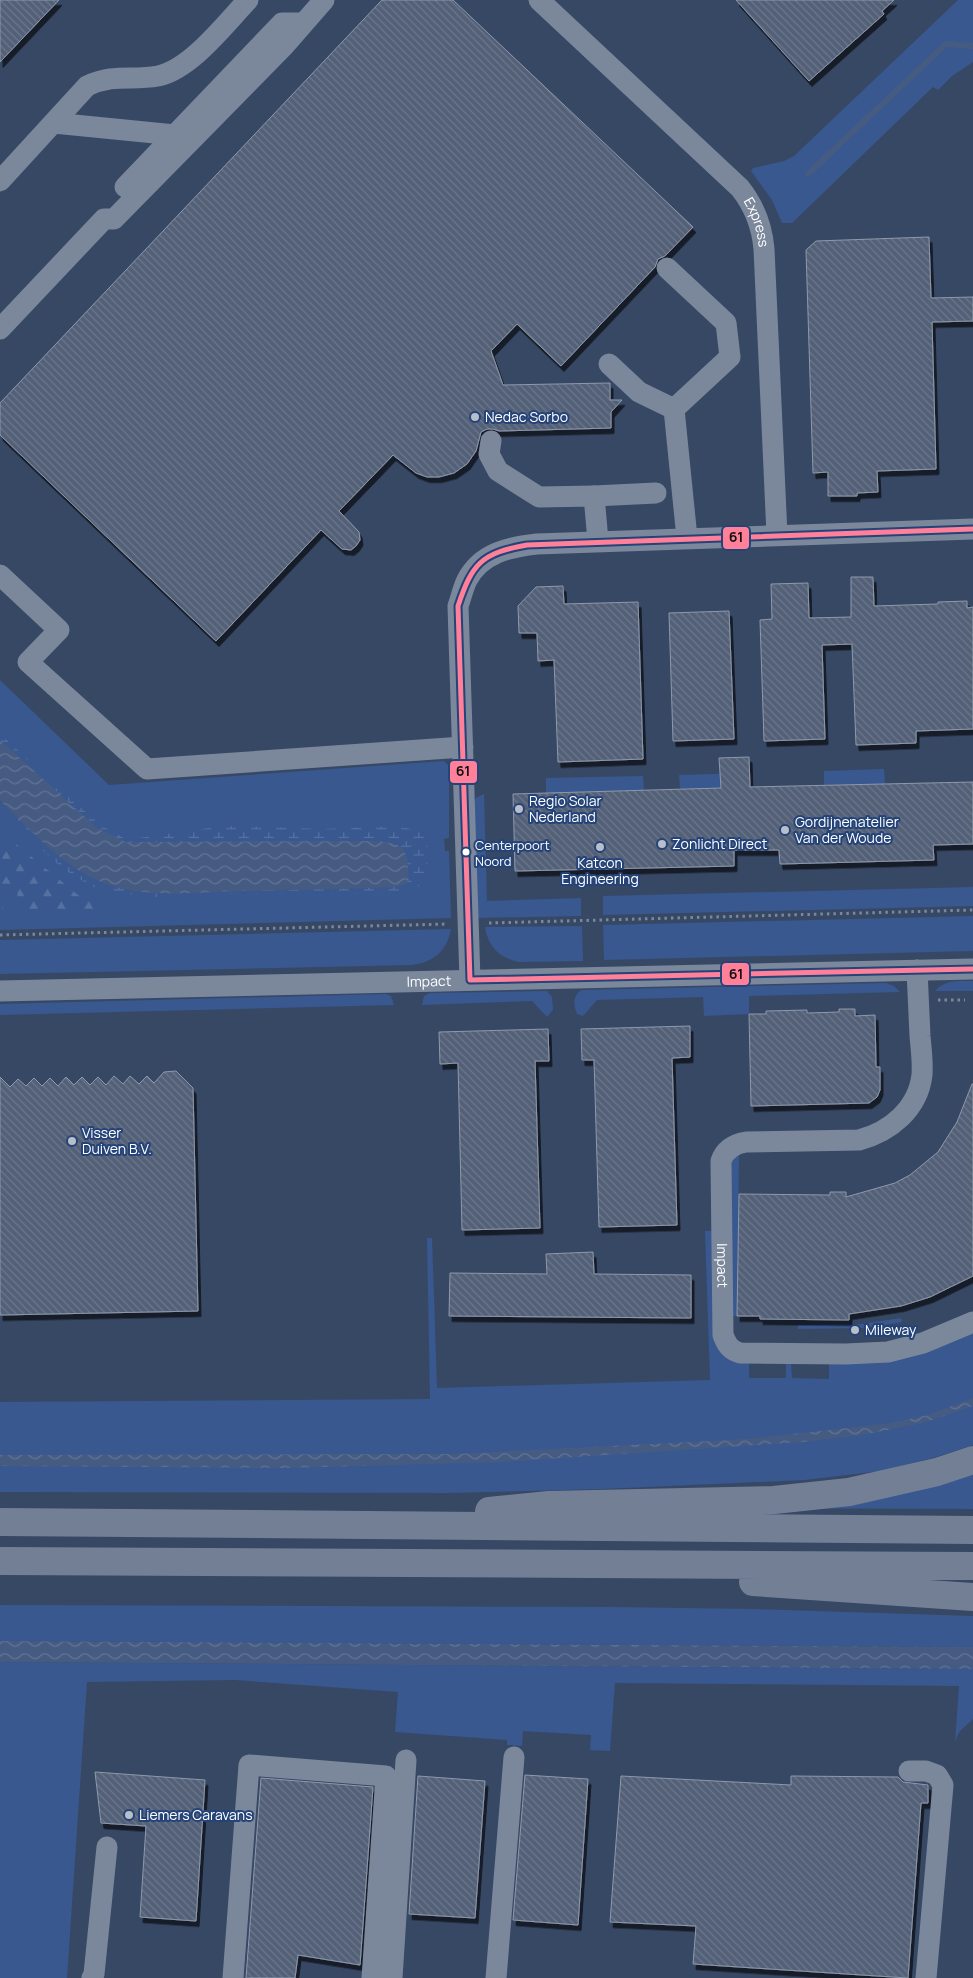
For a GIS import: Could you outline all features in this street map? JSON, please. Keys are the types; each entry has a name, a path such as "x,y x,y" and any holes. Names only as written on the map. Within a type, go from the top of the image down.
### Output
{"highway":[{"path":"356,1525 549,1505 774,1500 839,1493 937,1472 973,1460"},
{"path":"0,1522 973,1530"},
{"path":"0,1561 973,1566"},
{"path":"495,1564 973,1597"}],"street":[{"path":"0,181 87,86 101,80 157,76 172,72 187,63 248,0"},
{"path":"104,219 114,219 283,47 324,0"},
{"name":"Express","path":"538,0 740,188 750,201 758,218 763,232 776,535"},
{"path":"0,329 104,219 104,209 282,23 302,23"},
{"path":"54,122 175,135"},
{"path":"667,268 726,323 730,357 674,410"},
{"path":"609,364 639,392 674,410"},
{"path":"674,410 687,538"},
{"path":"491,441 489,454 498,471 539,496 656,493"},
{"path":"594,496 598,541"},
{"path":"470,980 458,606 467,579 486,558 509,547 537,544 973,529"},
{"path":"0,576 59,630 28,662 146,769 463,747"},
{"name":"Impact","path":"0,991 973,969"},
{"name":"Impact","path":"917,970 922,1074 919,1086 905,1113 891,1127 875,1136 859,1140 746,1142 739,1143 724,1153 720,1161 723,1334 732,1350 740,1354 888,1352 923,1343 973,1322"},
{"path":"496,1978 514,1757"},
{"path":"392,1978 406,1760"},
{"path":"233,1978 249,1765 386,1776 372,1978"},
{"path":"909,1771 937,1775 942,1785 926,1978"},
{"path":"92,1978 94,1974 107,1847"}],"path":[{"path":"919,1001 965,1000"}],"green space":[{"path":"958,0 973,0 973,62 952,76 938,90 933,87 792,223 782,223 772,200 751,171 753,168 784,161 794,156"},
{"path":"0,680 109,785 444,761 449,766 449,838 444,839 445,851 449,851 451,918 0,930 0,801 54,852 165,893 397,887 140,843 110,835 0,740"},
{"path":"0,734 100,825 124,838 139,838 223,826 323,829 394,826 417,830 427,837 428,880 414,889 400,894 222,894 221,892 235,887 140,846 98,833 0,748"},
{"path":"884,769 885,784 824,785 824,771"},
{"path":"748,773 748,787 680,789 679,775"},
{"path":"643,776 644,790 546,793 546,778"},
{"path":"484,794 487,901 581,898 581,916 477,918 474,801"},
{"path":"17,817 22,817 167,893 157,897 119,894 91,886 62,868 24,833"},
{"path":"0,834 5,835 78,895 110,905 110,911 18,911 17,884 2,886 3,911 0,911"},
{"path":"973,887 973,906 603,915 603,896"},
{"path":"973,916 973,951 604,960 603,925"},
{"path":"582,926 583,961 519,962 506,958 496,951 489,940 485,927"},
{"path":"451,929 443,949 438,954 427,961 412,965 0,974 0,940"},
{"path":"957,981 973,981 973,991 935,991 943,984"},
{"path":"886,983 894,986 900,992 749,996 749,1014 704,1016 703,997 597,1000 583,1016 577,1014 574,1004 575,997 582,990"},
{"path":"547,991 552,997 553,1010 547,1017 532,1001 422,1005 424,996 430,993"},
{"path":"386,994 391,996 394,1005 0,1015 0,1004"},
{"path":"739,1152 737,1316 732,1316 731,1165 734,1156"},
{"path":"705,1231 712,1231 715,1333 749,1362 749,1378 786,1378 786,1362 791,1362 792,1378 829,1379 829,1363 973,1333 973,1445 881,1471 805,1480 603,1489 447,1493 0,1492 0,1402 430,1399 427,1238 432,1238 437,1388 710,1380"},
{"path":"901,1318 902,1322 865,1328 798,1329 798,1325 862,1324"},
{"path":"973,1469 973,1509 718,1508"},
{"path":"0,1605 614,1607 973,1616 973,1647 0,1641"},
{"path":"0,1662 973,1669 973,1719 959,1732 955,1742 959,1686 615,1683 610,1751 590,1750 591,1735 523,1731 522,1746 507,1745 507,1740 395,1732 398,1692 235,1680 87,1682 67,1978 0,1978"}],"water":[{"path":"0,740 97,828 126,842 384,842 403,849 407,860 409,879 405,884 397,887 186,893 149,893 114,886 83,873 70,864 46,845 0,801"},
{"path":"973,1398 973,1406 923,1423 862,1435 803,1442 501,1462 284,1468 0,1466 0,1455 455,1454 749,1439 891,1423 928,1415"},
{"path":"0,1641 973,1647 973,1669 0,1662"}],"building":[{"path":"0,0 59,0 0,62"},
{"path":"382,0 453,0 693,227 665,256 658,259 655,267 561,366 517,324 491,351 503,385 610,383 610,400 622,400 611,412 611,428 499,431 487,429 481,432 476,451 467,464 454,473 439,477 427,477 416,473 393,455 339,511 359,532 360,540 356,546 351,550 342,549 321,530 216,641 0,435 0,403"},
{"path":"736,0 894,0 882,11 884,14 809,81"},
{"path":"929,237 931,298 973,297 973,321 932,322 936,469 877,471 878,492 857,493 857,496 828,496 828,472 813,473 806,250 816,241"},
{"path":"851,577 873,577 874,606 967,601 967,608 973,607 973,729 916,731 916,743 856,745 852,644 822,645 825,739 764,741 760,620 772,619 771,584 808,583 809,618 851,617"},
{"path":"563,586 564,604 638,602 643,759 558,762 554,660 538,661 537,633 519,633 518,606 536,587"},
{"path":"729,611 734,739 673,741 669,613"},
{"path":"749,757 750,787 973,782 973,844 933,845 934,860 780,864 779,850 734,850 734,866 515,871 513,794 721,788 719,758"},
{"path":"839,1009 855,1009 855,1016 875,1015 876,1067 880,1067 880,1090 877,1097 869,1103 751,1106 749,1014 766,1014 766,1011 807,1010 807,1013 839,1012"},
{"path":"690,1026 690,1057 672,1058 677,1225 599,1227 594,1060 582,1060 581,1029"},
{"path":"548,1029 549,1061 535,1061 540,1228 462,1230 458,1063 440,1064 439,1032"},
{"path":"176,1071 193,1088 198,1311 0,1315 0,1077 10,1087 18,1079 26,1086 34,1078 42,1086 50,1078 58,1086 66,1077 74,1085 82,1077 90,1085 98,1077 106,1085 114,1076 123,1084 130,1076 139,1084 147,1076 154,1083 164,1072"},
{"path":"972,1084 973,1276 930,1297 901,1306 849,1314 849,1320 760,1319 760,1316 737,1316 739,1194 830,1195 830,1192 846,1192 846,1197 895,1183 910,1175 938,1152 957,1122"},
{"path":"593,1252 594,1274 691,1275 691,1318 449,1316 450,1273 547,1274 546,1254"},
{"path":"95,1772 205,1780 196,1921 140,1917 146,1826 101,1823"},
{"path":"525,1775 588,1779 578,1925 513,1920"},
{"path":"418,1776 485,1781 475,1918 409,1914"},
{"path":"621,1776 791,1785 791,1776 898,1777 903,1782 928,1785 928,1803 921,1803 908,1978 693,1964 696,1926 610,1922"},
{"path":"261,1778 373,1787 360,1965 298,1955 295,1978 246,1978"}],"waterway":[{"path":"808,174 946,44 973,46"}],"transit line":[{"name":"61","path":"973,529 527,545 499,552 481,563 468,580 458,606 470,980 973,969"}],"place":[{"name":"Nedac Sorbo","path":"475,417"},
{"name":"Regio Solar Nederland","path":"519,809"},
{"name":"Gordijnenatelier Van der Woude","path":"785,830"},
{"name":"Zonlicht Direct","path":"662,844"},
{"name":"Katcon Engineering","path":"600,847"},
{"name":"Centerpoort Noord","path":"466,852"},
{"name":"Visser Duiven B.V.","path":"72,1141"},
{"name":"Mileway","path":"855,1330"},
{"name":"Liemers Caravans","path":"129,1815"}]}
